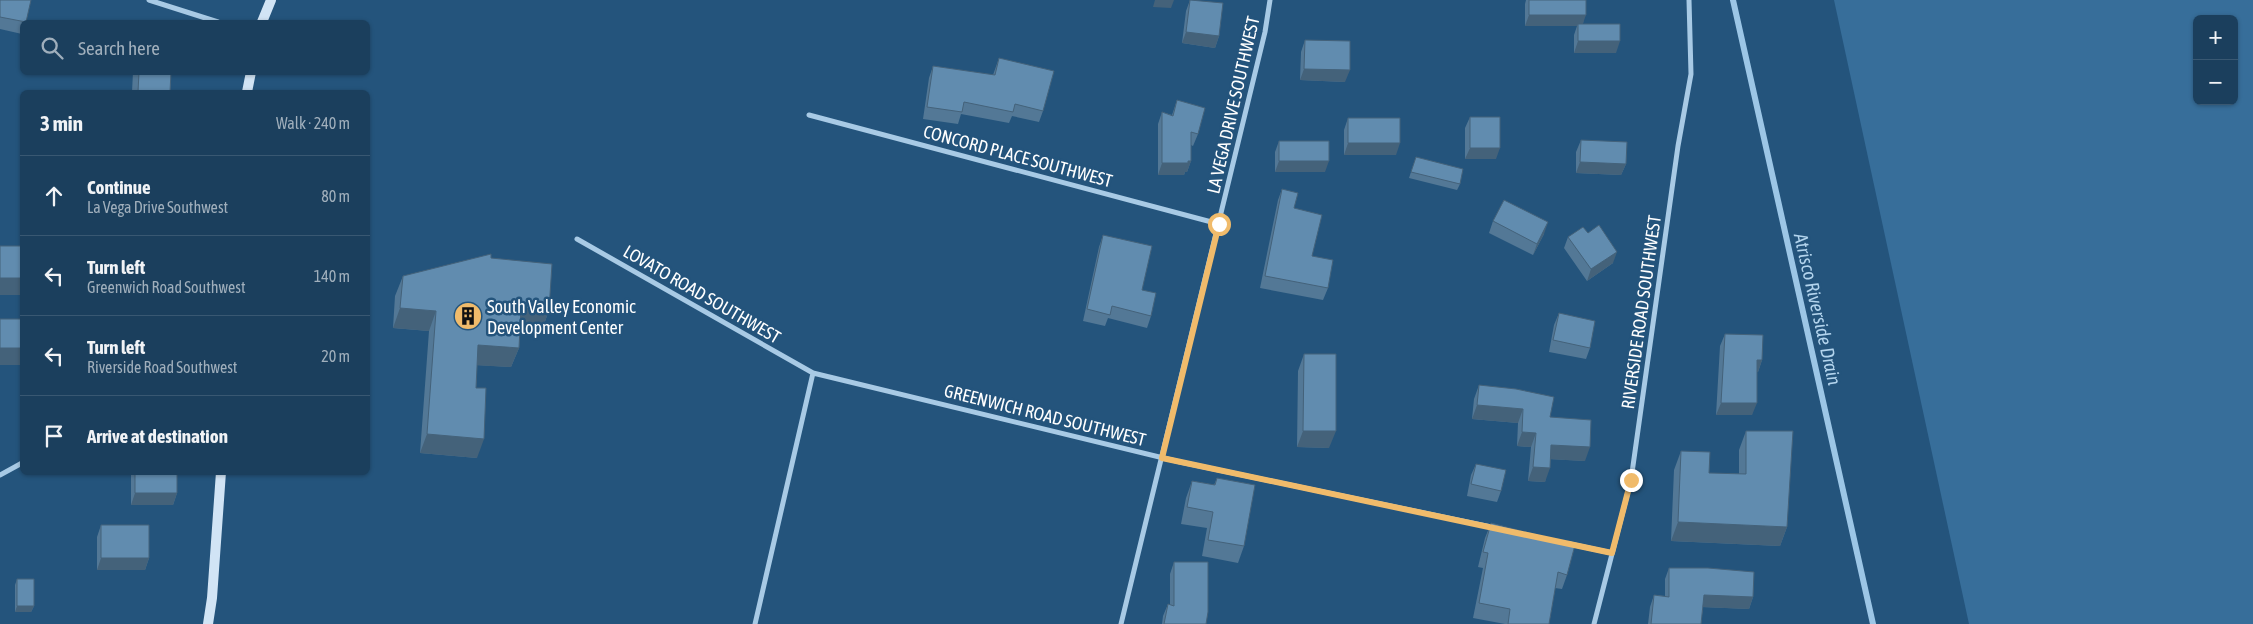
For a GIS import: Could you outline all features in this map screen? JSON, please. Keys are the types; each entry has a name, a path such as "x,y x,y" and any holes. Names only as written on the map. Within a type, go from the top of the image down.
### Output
{"main road":[{"path":"263,20 271,0"},
{"path":"247,90 250,75"},
{"path":"208,624 212,598 221,475"}],"street":[{"path":"149,0 212,20"},
{"name":"LA VEGA DRIVE SOUTHWEST","path":"1121,624 1265,32 1270,0"},
{"name":"RIVERSIDE ROAD SOUTHWEST","path":"1594,624 1631,480 1677,156 1691,74 1690,0"},
{"name":"CONCORD PLACE SOUTHWEST","path":"809,115 1219,224"},
{"name":"LOVATO ROAD SOUTHWEST","path":"577,239 813,373"},
{"path":"755,624 813,373"},
{"name":"GREENWICH ROAD SOUTHWEST","path":"813,373 1162,458 1506,531"},
{"path":"0,475 20,465"},
{"path":"1564,543 1612,553"}],"shaded area":[{"path":"1834,0 2253,0 2253,624 1969,624"}],"building":[{"path":"0,0 31,0 26,20 20,21 0,17"},
{"path":"1190,0 1223,3 1219,36 1186,32"},
{"path":"1529,0 1586,0 1586,15 1529,15"},
{"path":"1578,24 1620,24 1620,41 1578,41"},
{"path":"1305,40 1350,41 1350,70 1304,69"},
{"path":"999,58 1054,71 1043,111 1015,104 1013,112 964,102 962,112 927,107 933,66 995,75"},
{"path":"139,75 171,75 170,90 138,90"},
{"path":"1177,100 1205,108 1198,134 1191,132 1191,161 1188,161 1188,163 1162,163 1162,112 1173,116"},
{"path":"1470,117 1500,117 1500,148 1470,148"},
{"path":"1348,118 1400,118 1400,143 1348,143"},
{"path":"1581,140 1627,142 1626,164 1580,162"},
{"path":"1279,141 1329,141 1329,161 1279,161"},
{"path":"1416,157 1463,169 1460,184 1411,172"},
{"path":"1282,189 1298,193 1294,208 1322,215 1312,256 1333,260 1328,288 1265,276"},
{"path":"1504,200 1548,222 1537,244 1493,221"},
{"path":"1599,225 1617,252 1591,269 1568,237 1583,227 1588,233"},
{"path":"1103,235 1152,246 1142,290 1156,293 1151,316 1112,306 1110,315 1087,309"},
{"path":"0,246 20,246 20,278 0,278"},
{"path":"491,254 491,258 552,264 549,310 521,308 519,348 478,345 476,388 486,388 484,439 427,434 436,311 400,308 403,276"},
{"path":"1559,313 1595,321 1590,348 1553,340"},
{"path":"0,319 20,319 20,348 0,348"},
{"path":"1725,334 1763,335 1762,360 1757,360 1757,403 1721,403"},
{"path":"1304,354 1336,354 1336,431 1303,431"},
{"path":"1479,385 1516,389 1554,397 1550,417 1591,420 1590,447 1551,445 1550,468 1533,467 1536,433 1522,432 1523,409 1477,405"},
{"path":"1746,431 1793,431 1787,527 1678,522 1681,451 1710,452 1709,473 1746,474"},
{"path":"1476,464 1506,470 1501,491 1471,484"},
{"path":"135,475 177,475 177,493 135,493"},
{"path":"1217,478 1255,485 1244,546 1208,540 1213,512 1187,507 1192,481 1215,485"},
{"path":"1491,523 1575,545 1567,575 1558,572 1549,624 1508,624 1510,609 1479,603 1488,553 1483,552"},
{"path":"101,525 149,525 149,558 101,558"},
{"path":"1174,562 1208,562 1208,612 1206,624 1164,624 1168,604 1174,606"},
{"path":"1669,568 1708,568 1754,572 1753,597 1704,595 1701,624 1651,624 1654,595 1669,597"},
{"path":"17,579 34,579 34,606 17,606"}],"waterway":[{"name":"Atrisco Riverside Drain","path":"1733,0 1873,624"}],"place":[{"name":"South Valley Economic Development Center","path":"468,316"}],"route":[{"path":"1219,224 1162,458 1612,553 1631,480"}]}
